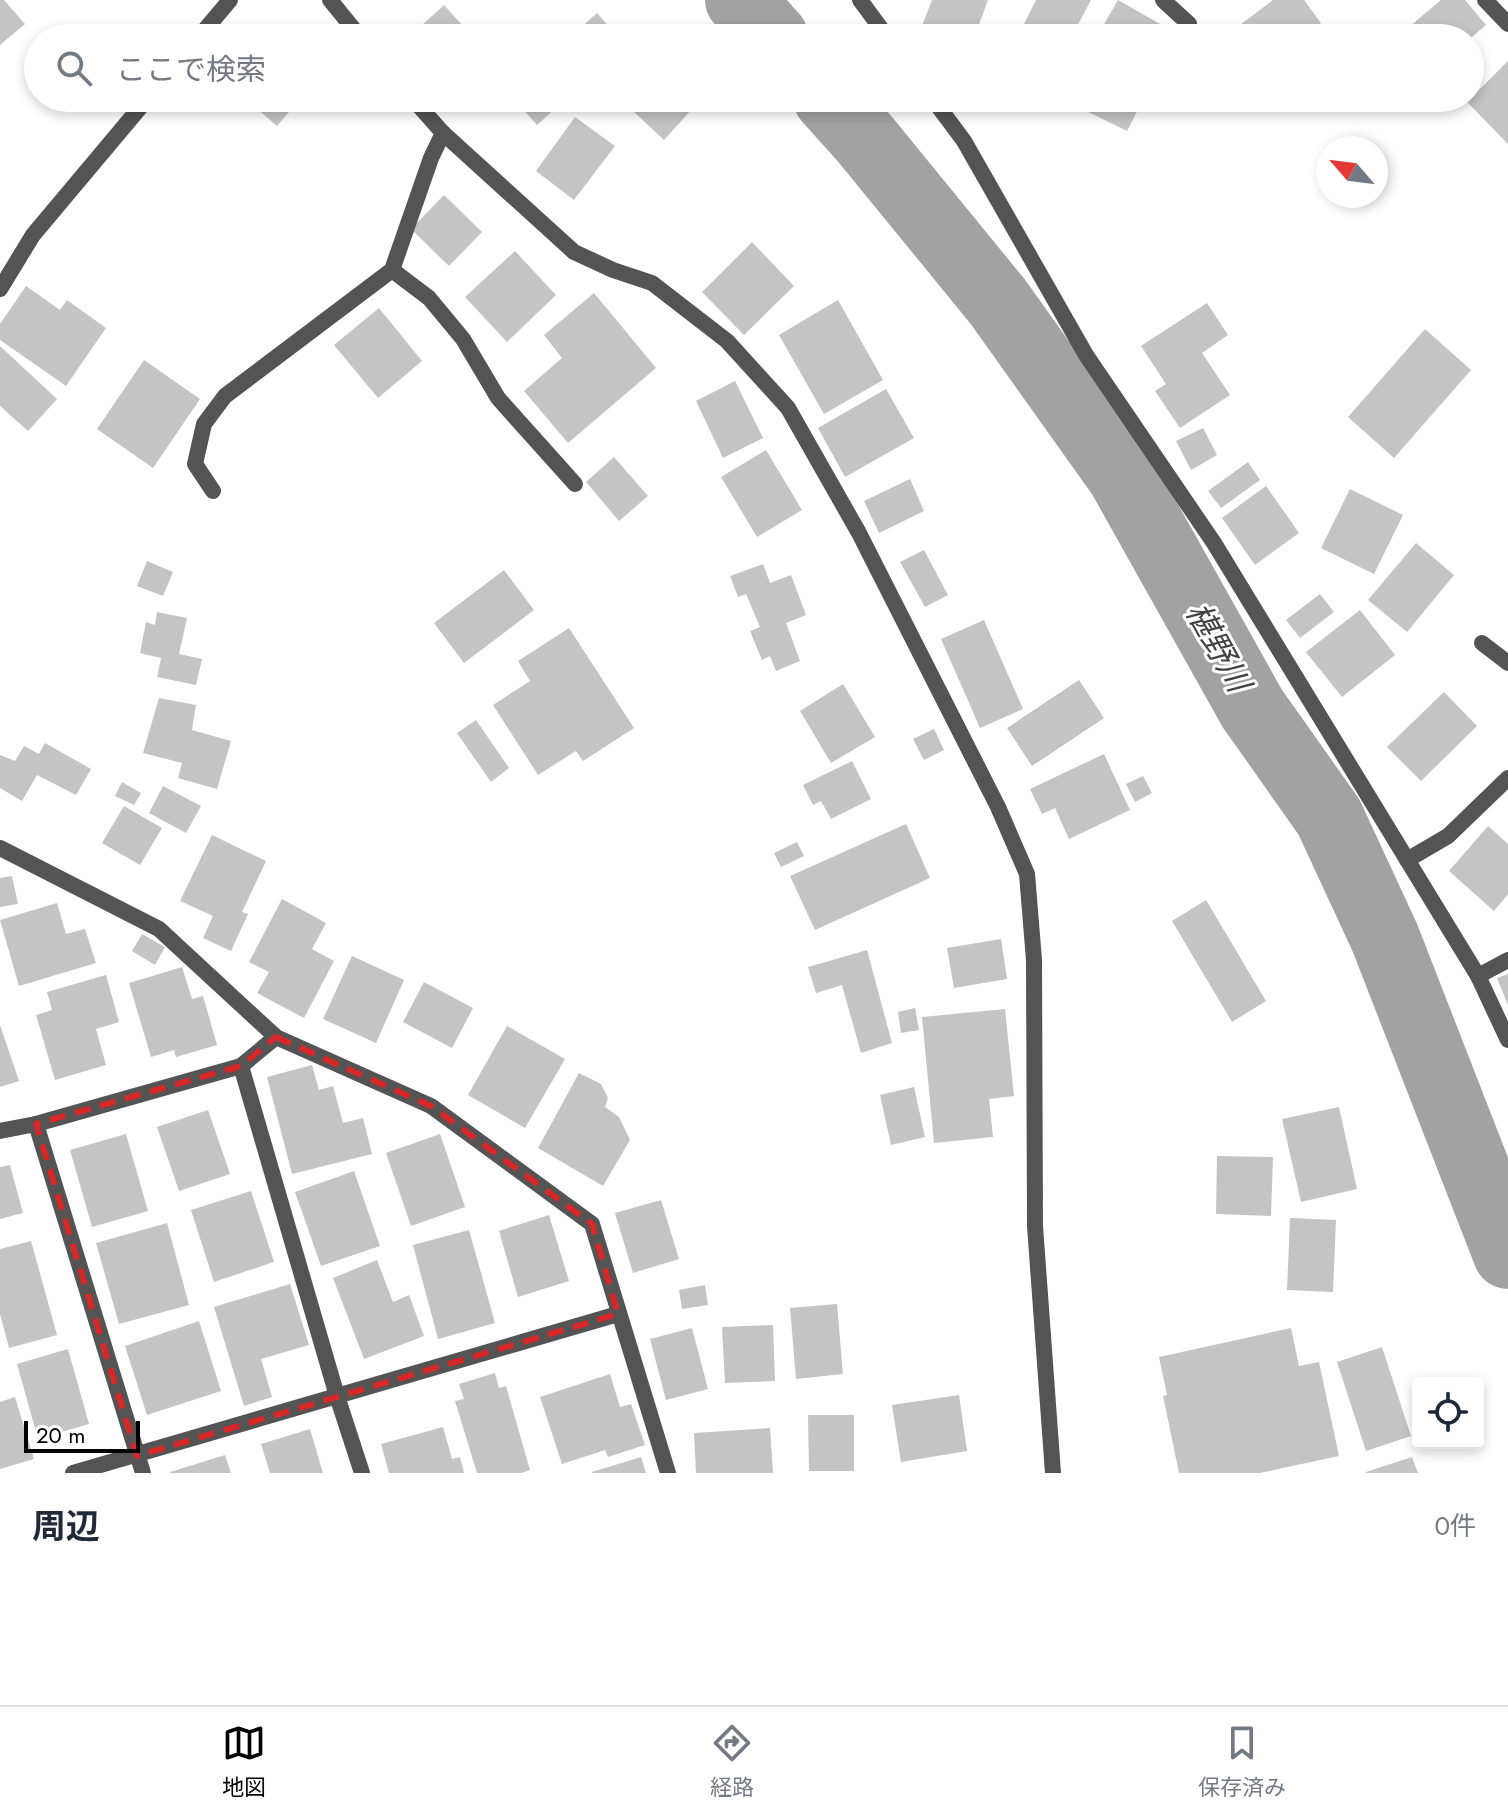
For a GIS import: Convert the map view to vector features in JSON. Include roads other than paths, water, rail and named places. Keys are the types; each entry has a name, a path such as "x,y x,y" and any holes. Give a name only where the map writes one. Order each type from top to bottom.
{"street":[{"path":"210,24 230,0"},
{"path":"330,0 350,24"},
{"path":"860,0 878,24"},
{"path":"1163,0 1189,24"},
{"path":"1485,0 1508,24"},
{"path":"0,289 33,235 136,112"},
{"path":"424,112 443,133 574,252 652,283 727,341 788,408 859,533 998,807 1027,874 1031,931 1035,1226 1053,1473"},
{"path":"942,112 964,141 1086,355 1214,543 1478,976 1508,1040"},
{"path":"213,491 195,464 204,424 225,396 392,270 431,158 443,133"},
{"path":"392,270 429,298 463,339 498,398 575,484"},
{"path":"1482,643 1508,663"},
{"path":"1407,860 1448,836 1508,778"},
{"path":"0,848 159,929 276,1037 431,1106 592,1224 668,1473"},
{"path":"1478,976 1508,960"},
{"path":"0,1131 36,1124 241,1066 276,1037"},
{"path":"241,1066 362,1473"},
{"path":"36,1124 143,1473"},
{"path":"73,1473 618,1314"}],"waterway":[{"name":"椹野川","path":"740,0 761,24"},
{"name":"椹野川","path":"841,112 998,302 1122,476 1252,708 1329,817 1385,938 1508,1254"}]}
